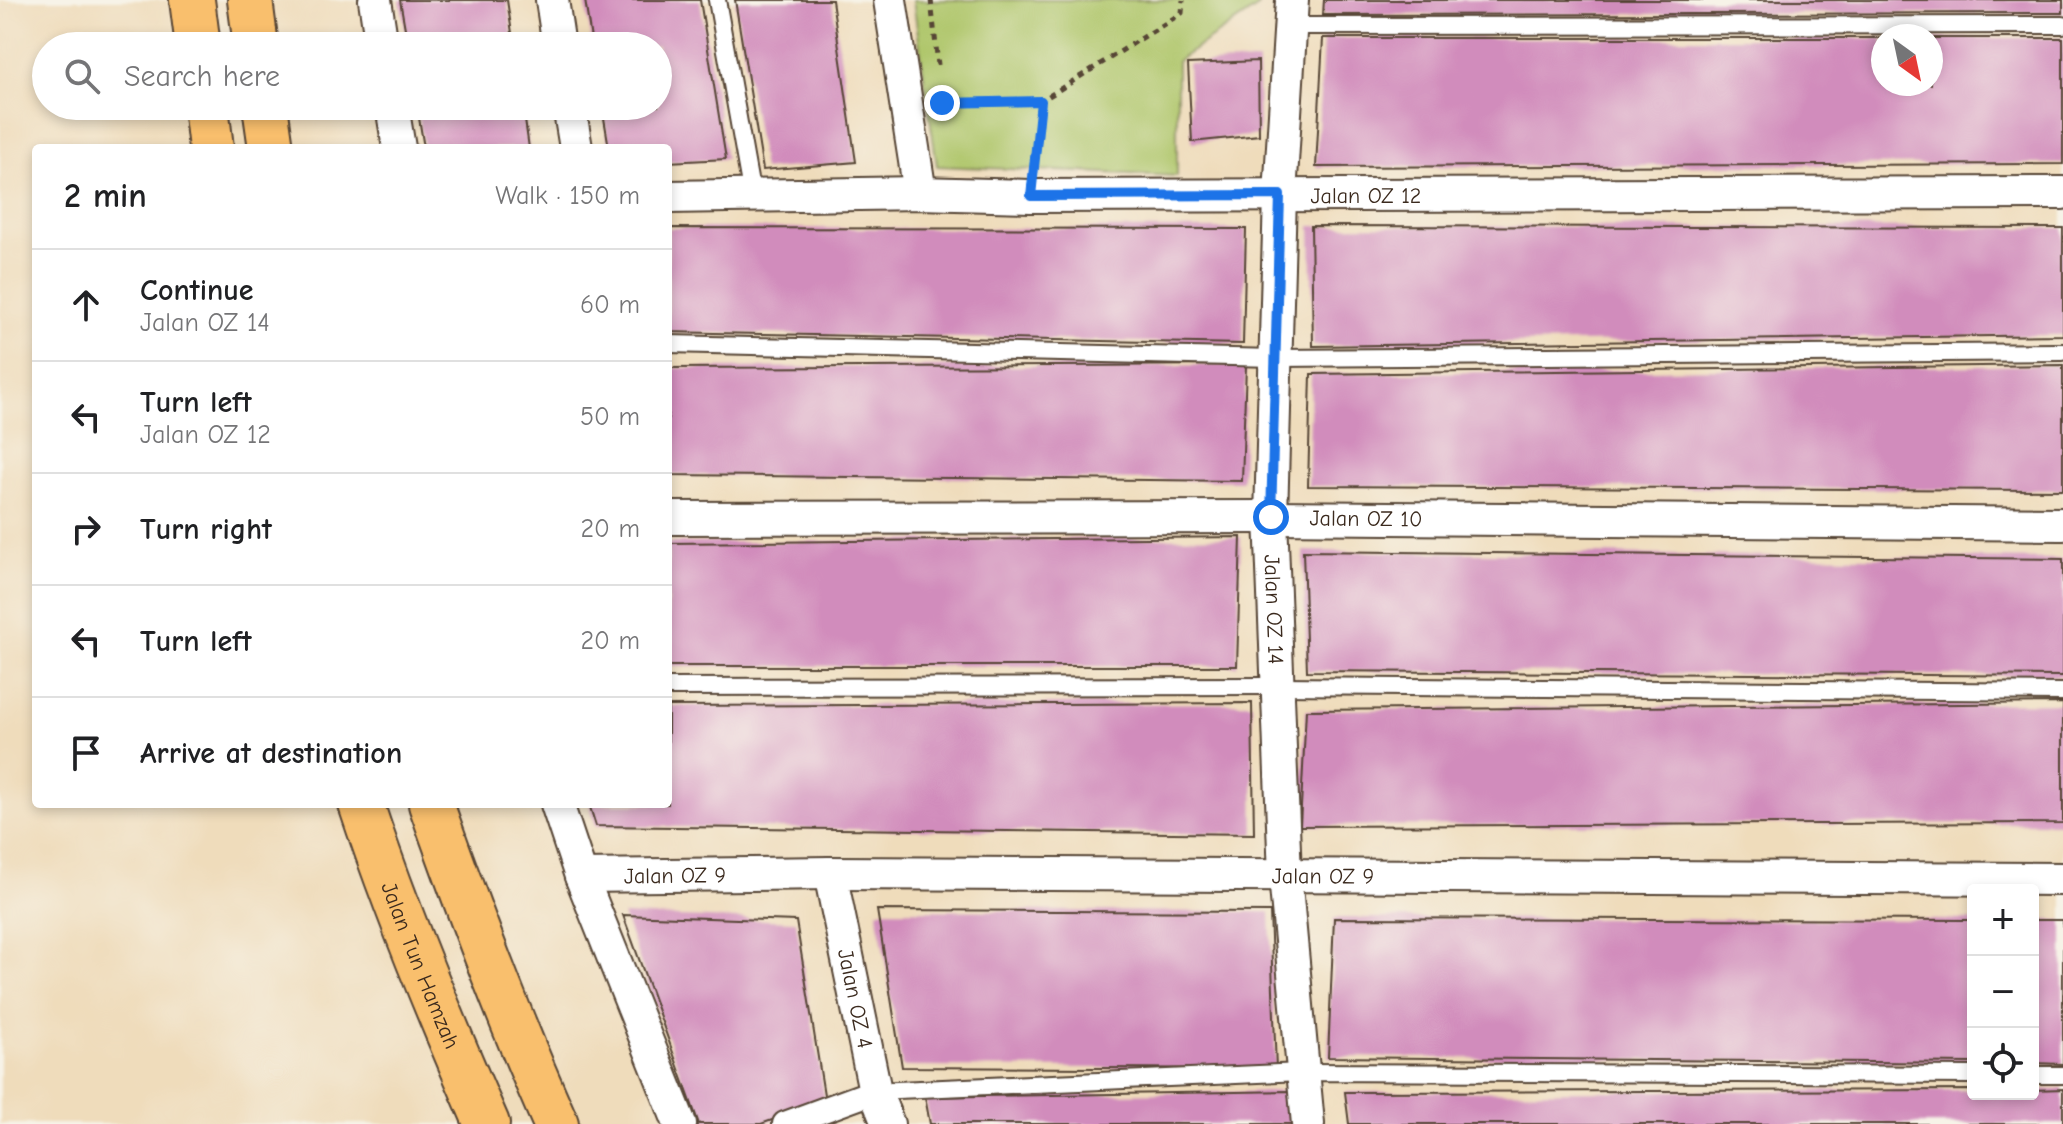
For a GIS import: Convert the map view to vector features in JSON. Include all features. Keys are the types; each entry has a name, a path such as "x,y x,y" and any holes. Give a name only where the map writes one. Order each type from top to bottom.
{"main road":[{"path":"192,0 196,32"},
{"path":"250,0 254,32"},
{"path":"208,120 211,144"},
{"path":"267,120 270,144"},
{"name":"Jalan Tun Hamzah","path":"362,808 435,1006 487,1124"},
{"path":"432,808 466,904 556,1124"}],"street":[{"path":"375,0 380,32"},
{"path":"552,0 557,32"},
{"path":"890,0 920,193"},
{"name":"Jalan OZ 14","path":"1292,13 1280,195 1271,517 1285,876 1308,1124"},
{"path":"394,120 398,144"},
{"path":"571,120 575,144"},
{"name":"Jalan OZ 12","path":"672,197 920,193 1031,196 2063,193"},
{"name":"Jalan OZ 10","path":"672,518 1271,517 2063,524"},
{"path":"558,808 581,876 680,1124"},
{"name":"Jalan OZ 9","path":"581,876 830,873 2063,879"},
{"name":"Jalan OZ 4","path":"830,873 875,1091 888,1124"},
{"path":"785,1124 875,1091"}],"lane":[{"path":"717,0 752,196"},
{"path":"1292,13 2063,25"},
{"path":"672,344 1275,358 2063,352"},
{"path":"672,687 1277,686 2063,692"},
{"path":"875,1091 1302,1072 1967,1075"},
{"path":"2039,1075 2063,1075"}],"path":[{"path":"931,0 939,74"},
{"path":"940,88 942,103 1041,101 1182,13 1183,0"},
{"path":"1031,196 1041,101"}],"green space":[{"path":"913,0 1258,0 1258,7 1177,61 1177,176 937,166"}],"building":[{"path":"400,0 507,0 512,32 406,32"},
{"path":"585,0 700,0 726,159 672,162 672,144 608,144 604,120 672,120 672,32 590,32"},
{"path":"735,0 832,0 856,162 763,170"},
{"path":"1324,0 2063,0 2063,13 1323,15"},
{"path":"1323,38 1871,38 1871,96 1943,96 1943,38 2063,38 2063,164 1316,167"},
{"path":"1258,61 1259,135 1192,142 1188,64"},
{"path":"419,120 525,120 528,144 423,144"},
{"path":"1311,226 2063,228 2063,335 1313,346"},
{"path":"672,228 1246,229 1243,344 672,332"},
{"path":"1246,365 1242,481 672,475 672,368"},
{"path":"2063,365 2063,490 1308,486 1311,374"},
{"path":"1241,537 1237,666 672,666 672,543"},
{"path":"1303,551 2063,559 2063,676 1307,671"},
{"path":"1252,703 1254,834 596,826 590,808 672,808 672,706"},
{"path":"2063,703 2063,823 1300,826 1306,710"},
{"path":"877,910 1270,912 1276,1069 902,1067"},
{"path":"623,915 796,921 825,1101 761,1124 699,1124"},
{"path":"1334,918 1967,920 1967,1063 1328,1057"},
{"path":"2039,920 2063,920 2063,1064 2039,1063"},
{"path":"2063,1089 2063,1124 1349,1124 1345,1092 1967,1090 1967,1100 2039,1100 2039,1090"},
{"path":"1289,1091 1292,1124 930,1124 925,1097"}],"route":[{"path":"942,103 1041,101 1031,196 1280,195 1271,517"}]}
